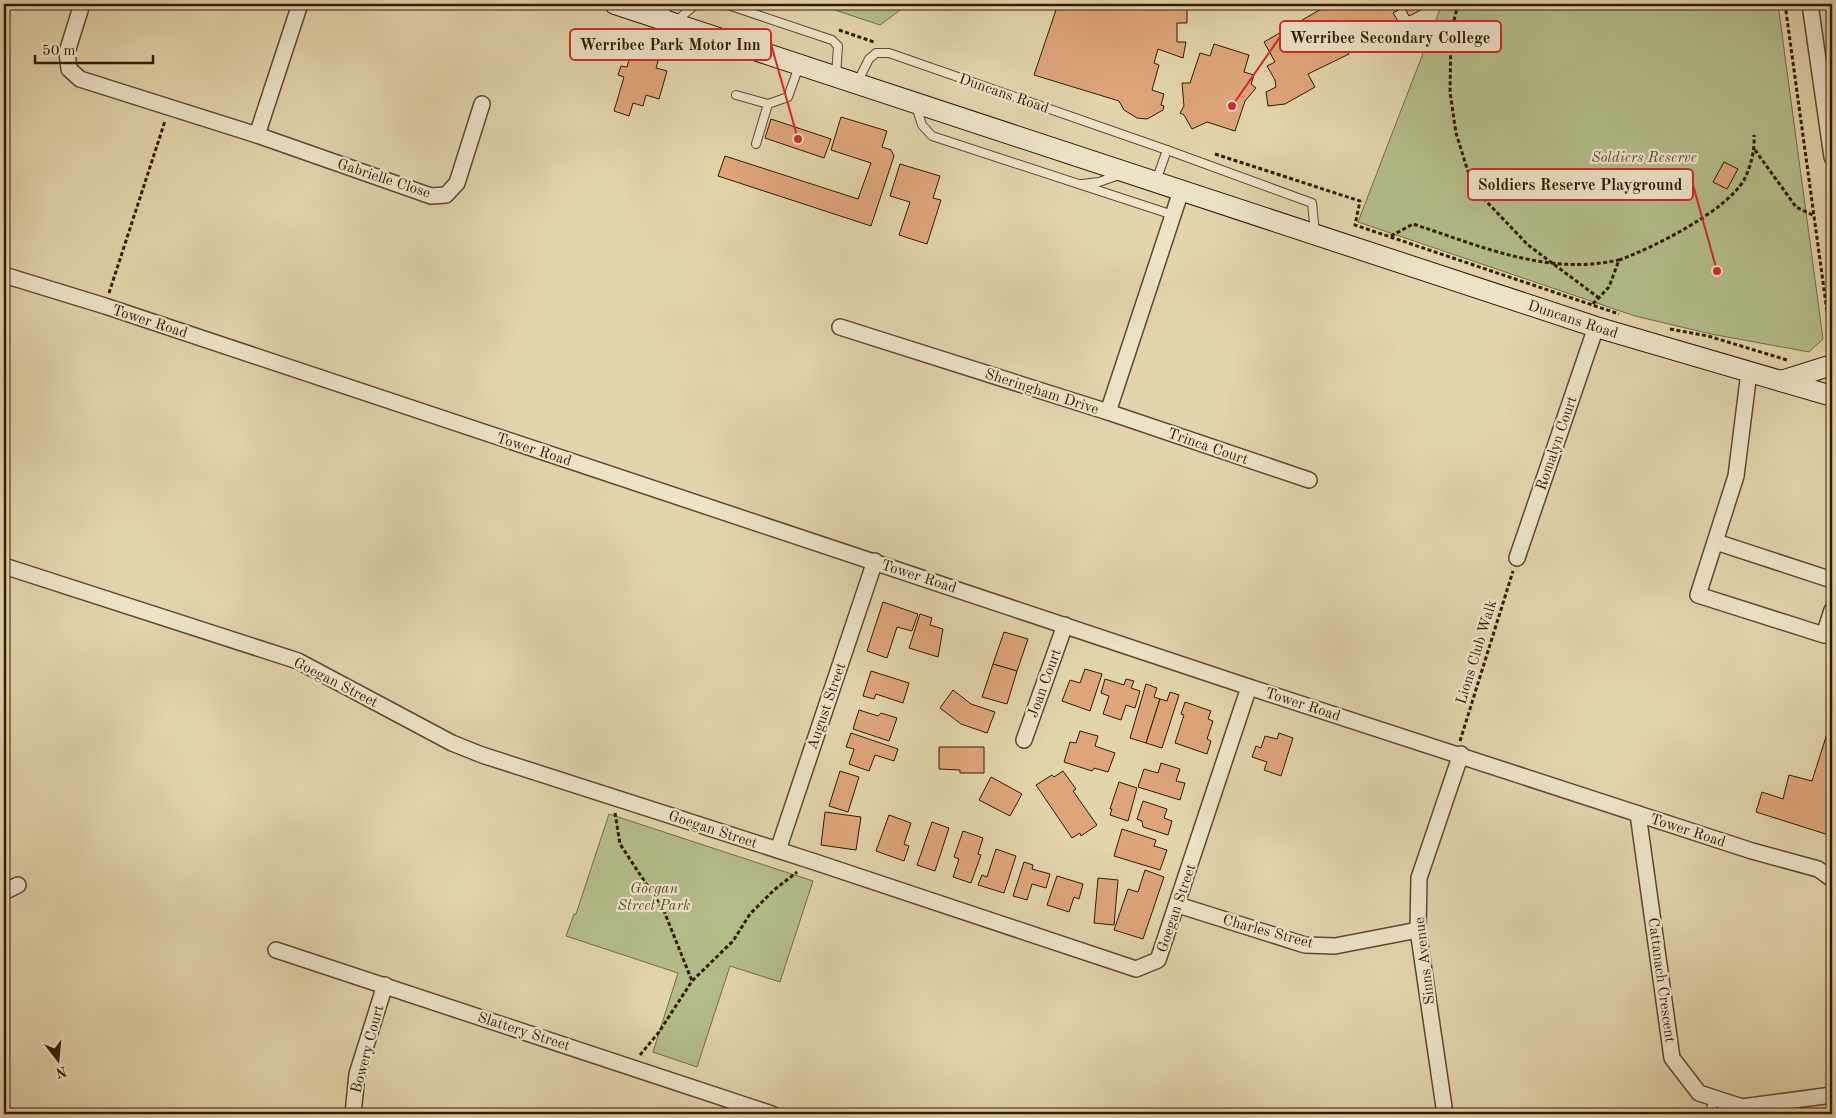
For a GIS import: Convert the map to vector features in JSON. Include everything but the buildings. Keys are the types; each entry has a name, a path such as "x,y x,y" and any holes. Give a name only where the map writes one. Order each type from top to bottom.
{"main road":[{"name":"Duncans Road","path":"615,4 666,16 800,65 1596,327 1832,396"},
{"path":"1781,382 1832,365"}],"street":[{"name":"Gabrielle Close","path":"82,4 67,52 69,69 80,79 256,134 431,196 446,195 457,183 482,104"},
{"path":"256,134 300,4"},
{"path":"1810,4 1832,157"},
{"name":"Sheringham Drive","path":"840,327 1108,412 1181,191"},
{"name":"Tower Road","path":"4,275 105,306 1249,686 1459,753 1638,814 1818,869 1832,879"},
{"name":"Romalyn Court","path":"1517,558 1596,327"},
{"path":"1749,372 1736,476 1698,595 1824,635 1832,610"},
{"name":"Trinca Court","path":"1108,412 1309,480"},
{"path":"1716,542 1832,580"},
{"name":"August Street","path":"778,850 875,561"},
{"name":"Goegan Street","path":"4,566 298,661 452,743 482,755 614,796 1136,969 1158,960 1178,905 1249,686"},
{"name":"Joan Court","path":"1024,740 1065,625"},
{"name":"Sinns Avenue","path":"1445,1114 1418,930 1419,878 1459,753"},
{"name":"Cattanach Crescent","path":"1638,814 1672,1058 1699,1093 1742,1107 1832,1095"},
{"path":"4,892 18,884"},
{"name":"Charles Street","path":"1178,905 1306,945 1335,946 1418,930"},
{"name":"Slattery Street","path":"276,950 632,1066 739,1109 772,1114"},
{"name":"Bowery Court","path":"352,1114 356,1074 385,985"}],"lane":[{"path":"666,16 696,4"},
{"path":"725,4 832,40 838,46 836,77"},
{"name":"Duncans Road","path":"857,83 869,59 876,53 889,53 1312,203 1315,235"},
{"path":"736,94 768,104 788,97 800,65"},
{"path":"915,102 922,125 932,136 1173,215"},
{"path":"756,144 768,104"},
{"path":"1155,182 1167,150"},
{"path":"1075,183 1099,182 1126,172"},
{"path":"1708,1114 1716,1098"}],"path":[{"path":"1458,4 1451,33 1450,92 1456,133 1470,178 1485,200 1504,221 1550,263 1599,298"},
{"path":"1784,4 1827,311 1832,319"},
{"path":"105,306 170,106"},
{"path":"1390,236 1413,224 1525,261 1588,266 1619,260 1670,239 1725,199 1745,178 1755,149 1754,136"},
{"path":"1755,149 1796,208 1813,215"},
{"path":"1355,225 1622,314"},
{"path":"1593,304 1609,287 1619,260"},
{"path":"1661,327 1708,336 1793,361"},
{"name":"Lions Club Walk","path":"1459,753 1517,558"},
{"path":"614,796 620,844 664,911 692,981"},
{"path":"632,1066 659,1032 692,981 733,941 750,914 774,890 812,861"}],"green space":[{"path":"817,4 908,4 880,25"},
{"name":"Soldiers Reserve","path":"1442,4 1778,4 1823,339 1809,352 1711,334 1635,316 1358,222"},
{"name":"Goegan Street Park","path":"609,814 813,881 780,982 730,966 697,1067 653,1052 678,973 566,936 574,914 576,914"}],"place":[{"name":"Werribee Secondary College","path":"1232,106"},
{"name":"Werribee Park Motor Inn","path":"798,139"},
{"name":"Soldiers Reserve Playground","path":"1717,271"}]}
